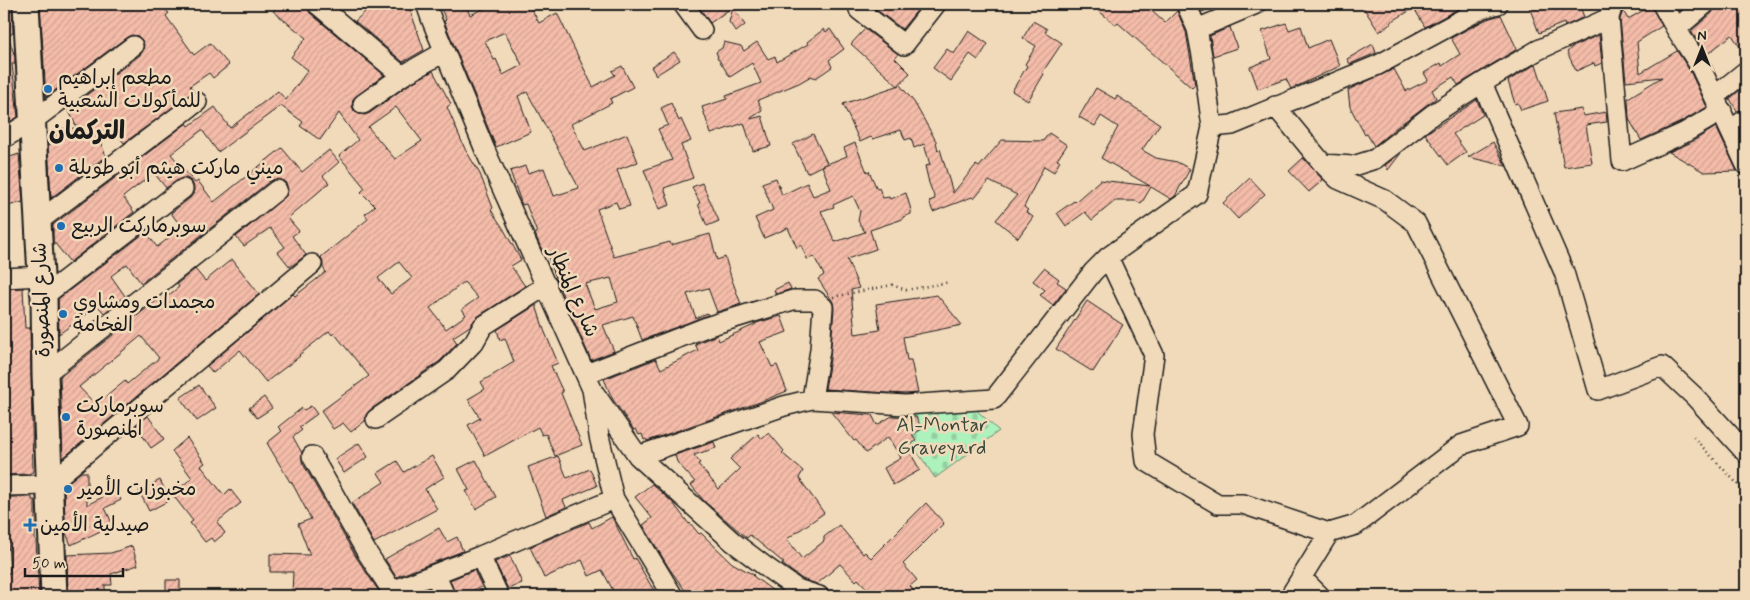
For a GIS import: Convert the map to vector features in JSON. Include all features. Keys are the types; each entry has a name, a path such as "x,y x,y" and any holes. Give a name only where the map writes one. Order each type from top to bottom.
{"main road":[{"name":"شارع المنصورة","path":"26,4 43,286 48,484 54,596"}],"street":[{"path":"317,4 402,76"},
{"name":"شارع المنطار","path":"426,4 485,150 589,382 599,436 614,499 673,596"},
{"path":"683,4 702,30"},
{"path":"859,10 904,45 936,4"},
{"path":"638,456 784,406 812,399 905,405 994,399 1093,272 1108,257 1197,194 1212,128 1197,29 1186,4"},
{"path":"1197,29 1256,4"},
{"path":"1212,128 1232,125 1275,106 1378,66 1484,8 1498,4"},
{"path":"1662,4 1700,66 1746,165"},
{"path":"1676,29 1705,4"},
{"path":"1323,164 1353,166 1375,159 1433,114 1538,50 1611,11 1622,161 1684,133 1718,104 1746,71"},
{"path":"4,138 34,120 132,46"},
{"path":"363,104 402,76 444,52"},
{"path":"1482,84 1564,272 1598,390 1662,366 1695,397 1746,453"},
{"path":"39,222 197,102"},
{"path":"1108,257 1154,354 1143,434 1146,461 1218,504 1243,504 1329,533 1356,525 1461,445 1518,426 1416,223 1385,200 1338,179 1323,164 1275,106"},
{"path":"1730,130 1746,119"},
{"path":"4,278 43,286 183,189"},
{"path":"45,374 277,190"},
{"path":"4,486 48,484 312,264"},
{"path":"376,419 447,370 474,342 483,326 547,285"},
{"path":"812,399 822,327 822,307 814,300 793,300 709,326 589,382 638,456 733,542 797,589 819,596"},
{"path":"312,456 366,551 393,594 435,574 614,499"},
{"path":"1290,596 1329,533"},
{"path":"480,556 499,596"},
{"path":"435,574 445,596"},
{"path":"1302,578 1320,596"}],"path":[{"path":"814,300 892,285 906,290 950,282"},
{"path":"1693,437 1746,492"}],"green space":[{"name":"Al-Montar Graveyard","path":"973,407 999,431 935,478 890,411"}],"building":[{"path":"4,4 12,4 13,33 8,36 15,57 15,64 12,64 18,117 4,125"},
{"path":"40,4 61,4 65,8 70,4 107,4 111,10 119,4 158,4 169,13 166,16 194,55 210,43 229,65 213,78 209,73 190,86 194,92 124,143 115,131 99,139 106,156 51,198 48,145 50,145 50,137 55,137 55,129 77,128 68,109 140,55 144,45 138,36 132,35 127,37 46,97"},
{"path":"279,4 306,4 310,13 384,75 353,99 352,106 354,111 359,114 365,115 370,113 408,85 433,71 451,104 447,107 465,149 480,174 493,208 491,210 521,260 511,266 525,286 477,317 470,326 453,337 457,343 440,361 370,410 366,415 365,421 351,432 343,423 333,429 321,411 369,376 334,333 332,335 329,331 266,382 240,350 213,373 207,366 293,294 295,296 326,272 323,268 321,257 368,219 365,214 375,206 361,192 365,188 339,156 358,140 339,113 320,140 300,126 303,122 282,105 218,152 202,130 171,154 195,183 198,181 214,202 282,148 302,172 329,150 339,162 323,176 329,183 288,218 299,231 292,236 306,255 290,267 278,252 285,247 270,228 244,246 236,237 287,195 286,183 275,179 141,283 127,264 111,276 125,296 104,313 98,306 59,334 58,299 146,232 157,247 182,228 171,213 190,198 194,193 194,187 187,178 182,178 166,188 154,173 123,197 134,212 70,262 53,241 53,225 187,123 189,126 215,107 230,128 278,91 286,100 308,70 291,57 306,38 273,11","holes":["396,107 422,141 395,159 368,127","399,262 412,278 391,294 378,278","464,282 478,298 462,309 466,315 446,329 430,308"]},
{"path":"357,4 408,4 424,50 403,62 355,21 365,12"},
{"path":"439,4 465,4 470,15 494,4 529,4 539,23 557,13 593,87 615,75 612,71 622,66 633,87 610,99 612,103 571,124 585,151 627,134 638,162 617,170 630,206 619,209 616,202 597,209 614,257 670,242 671,245 710,234 717,260 725,257 741,304 717,312 708,288 687,294 696,318 707,313 708,315 642,340 633,316 603,325 614,351 591,360 545,249 542,250 535,234 537,233 526,204 522,205 510,171 525,166 528,173 544,168 554,196 579,188 527,92 518,96 531,132 496,147 444,21 446,20","holes":["505,32 522,65 503,75 485,41","611,278 618,302 595,309 585,284"]},
{"path":"697,4 737,4 710,23"},
{"path":"869,4 922,4 902,29"},
{"path":"1090,4 1144,4 1165,23 1177,11 1186,32 1195,85 1192,88 1118,23 1116,25"},
{"path":"1198,4 1220,4 1220,5 1202,12"},
{"path":"1361,4 1467,4 1425,27 1414,8 1379,32"},
{"path":"1528,4 1579,4 1584,17 1565,26 1564,23 1539,33"},
{"path":"1675,4 1688,4 1679,11"},
{"path":"1716,4 1746,4 1746,56 1732,35 1706,55 1691,31 1712,13"},
{"path":"1651,6 1662,26 1637,42 1640,73 1677,51 1690,71 1707,107 1679,123 1641,140 1629,119 1628,98 1662,77 1626,81 1620,19 1623,11 1628,19"},
{"path":"733,8 745,25 736,32 729,22"},
{"path":"1501,15 1517,49 1458,85 1453,77 1432,90 1436,98 1374,146 1367,134 1365,135 1350,107 1348,90 1394,69 1406,91 1428,80 1424,73 1441,63 1442,66 1460,54 1451,38 1487,19"},
{"path":"1033,21 1047,29 1045,32 1062,43 1042,73 1044,74 1028,101 1012,91 1036,46 1023,38"},
{"path":"1286,23 1289,30 1301,26 1308,48 1329,39 1340,66 1291,89 1286,79 1258,89 1250,67 1271,59 1262,31"},
{"path":"1230,27 1237,48 1213,56 1210,36"},
{"path":"824,29 826,32 830,29 844,49 829,60 832,67 816,78 811,76 758,100 762,111 751,119 762,116 771,146 753,151 744,123 711,134 702,107 727,99 726,96 761,83 752,63 730,77 717,57 716,52 722,48 724,42 741,46 744,51 757,42 768,59 775,56 777,62 808,44 807,42"},
{"path":"865,29 898,54 895,58 910,73 898,86 851,44"},
{"path":"969,31 988,44 978,60 970,54 951,81 933,68 947,49 954,54"},
{"path":"1599,35 1602,63 1595,66 1594,63 1576,71 1567,52 1572,47"},
{"path":"1373,44 1376,53 1350,64 1347,59"},
{"path":"674,52 680,60 656,75 651,67"},
{"path":"1536,64 1548,101 1521,110 1518,103 1515,104 1508,81"},
{"path":"900,85 914,102 936,141 938,151 940,149 953,193 976,165 979,167 1002,140 1043,141 1049,133 1067,145 1057,160 1060,161 1054,172 1044,166 1024,207 1028,210 1026,212 1033,217 1018,238 996,220 1017,195 989,181 974,199 972,197 933,212 929,201 935,199 925,166 930,165 924,144 914,148 911,138 905,140 901,130 873,139 871,137 860,142 843,104"},
{"path":"1746,85 1746,108 1737,111 1730,99 1728,100"},
{"path":"1096,88 1115,99 1117,96 1160,124 1142,150 1156,158 1177,162 1190,169 1175,196 1171,199 1151,187 1141,204 1136,201 1115,201 1092,220 1085,212 1066,226 1057,213 1075,202 1100,180 1150,186 1101,158 1118,127 1101,116 1095,126 1079,117"},
{"path":"1477,100 1483,115 1453,134 1466,152 1448,165 1425,134"},
{"path":"671,103 691,141 681,145 693,178 664,188 670,205 659,209 644,170 672,160 658,129 668,125 661,108"},
{"path":"1582,109 1583,116 1606,112 1607,122 1586,125 1592,163 1564,167 1554,113"},
{"path":"1716,127 1737,171 1704,172 1669,152 1690,143"},
{"path":"813,134 827,163 807,173 793,144"},
{"path":"1493,142 1506,166 1468,157"},
{"path":"855,143 867,172 869,171 883,198 889,197 890,199 906,193 911,210 911,214 903,217 903,219 870,230 876,249 847,259 859,288 851,290 855,334 880,330 876,304 937,295 962,325 903,337 907,360 911,360 918,393 905,394 825,389 830,359 834,308 833,302 818,279 824,275 814,257 807,259 801,245 797,248 788,228 764,238 755,218 773,210 762,183 776,178 782,195 807,183 813,196 831,189 822,166 847,156 844,148","holes":["853,196 860,211 858,221 865,232 835,242 821,211 834,207 833,205"]},
{"path":"1401,153 1388,170 1385,165"},
{"path":"19,154 23,202 4,207 4,159"},
{"path":"1303,158 1323,180 1309,192 1289,171"},
{"path":"1250,178 1265,194 1238,219 1223,203"},
{"path":"702,183 719,221 707,226 698,204 700,203 692,187"},
{"path":"232,259 259,294 63,458 60,377 157,300 159,303 179,287 177,284 195,269 205,281","holes":["141,336 159,358 127,384 125,381 96,405 79,387"]},
{"path":"1044,268 1059,279 1057,282 1066,288 1053,305 1040,295 1045,290 1033,281"},
{"path":"788,283 791,289 776,294 774,290"},
{"path":"23,288 25,328 30,328 33,472 29,474 4,475 4,428 7,428 6,410 8,410 6,369 4,369 4,289"},
{"path":"1087,301 1123,325 1093,372 1056,349"},
{"path":"536,305 558,363 551,366 563,392 561,393 582,445 555,456 546,434 542,435 538,427 485,456 468,425 480,418 468,399 485,389 481,382 514,362 505,338 500,340 497,330"},
{"path":"781,316 787,332 760,342 772,367 777,365 787,391 760,402 647,441 646,439 644,440 642,434 639,435 636,429 634,430 612,398 604,379 656,359 661,369 698,350 695,344 717,335 719,341 756,323"},
{"path":"199,385 216,408 197,421 180,398"},
{"path":"264,397 272,408 257,418 249,408"},
{"path":"311,406 317,414 299,427 302,430 293,437 302,453 302,462 356,557 382,596 292,594 293,572 270,572 270,554 310,555 298,524 311,519 291,481 267,443 282,431 278,427 302,408 304,410"},
{"path":"831,412 872,415 877,425 892,416 916,417 922,429 912,435 916,441 907,447 920,470 893,485 884,468 901,458 888,437 866,453"},
{"path":"148,416 164,439 151,448 136,426"},
{"path":"769,433 784,451 782,453 803,471 799,478 824,513 787,539 802,559 824,541 824,537 839,525 863,554 865,552 871,558 926,503 944,523 903,564 917,580 910,586 914,591 909,596 874,596 840,564 817,584 802,579 750,535 747,538 705,502 691,485 695,482 677,462 675,455 714,442 716,448 694,455 700,463 698,464 719,489 740,469 730,459 758,434 762,439"},
{"path":"187,438 205,463 201,466 224,495 230,489 241,503 217,522 225,533 214,542 211,538 205,542 190,523 193,521 172,494 192,478 172,451"},
{"path":"359,443 368,457 344,473 335,459"},
{"path":"432,456 444,477 425,489 437,509 374,543 352,503 384,482 378,473 397,461 404,472"},
{"path":"558,456 567,478 590,469 597,486 563,500 566,507 546,516 528,467"},
{"path":"476,460 496,497 476,509 466,491 469,490 458,469"},
{"path":"81,472 87,472 87,505 116,490 121,500 105,508 113,525 71,545 66,533 69,531 65,524 64,486"},
{"path":"160,480 170,500 149,511 139,491"},
{"path":"652,484 673,503 699,534 701,533 732,563 754,575 780,596 689,596 669,568 643,525 652,518 635,497"},
{"path":"4,497 32,497 32,500 35,500 35,540 39,596 4,596 4,573 10,573 7,528 4,529"},
{"path":"612,517 633,559 635,558 657,596 616,596 602,570 589,576 582,560 544,578 530,547 589,522 592,528"},
{"path":"439,528 447,542 457,537 463,551 396,577 385,559"},
{"path":"132,546 138,565 111,574 112,585 105,585 105,596 68,596 67,555 111,553"},
{"path":"510,556 522,583 508,589 495,562"},
{"path":"474,570 482,587 456,596 450,580"},
{"path":"166,580 180,580 180,595 166,594"},
{"path":"429,588 433,596 409,596"}],"place":[{"name":"مطعم إبراهيم للمأكولات الشعبية","path":"48,89"},
{"name":"ميني ماركت هيثم أبو طويلة","path":"59,168"},
{"name":"سوبرماركت الربيع","path":"61,226"},
{"name":"مجمدات ومشاوي الفخامة","path":"63,314"},
{"name":"سوبرماركت المنصورة","path":"66,417"},
{"name":"مخبوزات الأمير","path":"68,489"},
{"name":"صيدلية الأمين","path":"30,525"}],"district":[{"name":"التركمان","path":"87,132"}]}
